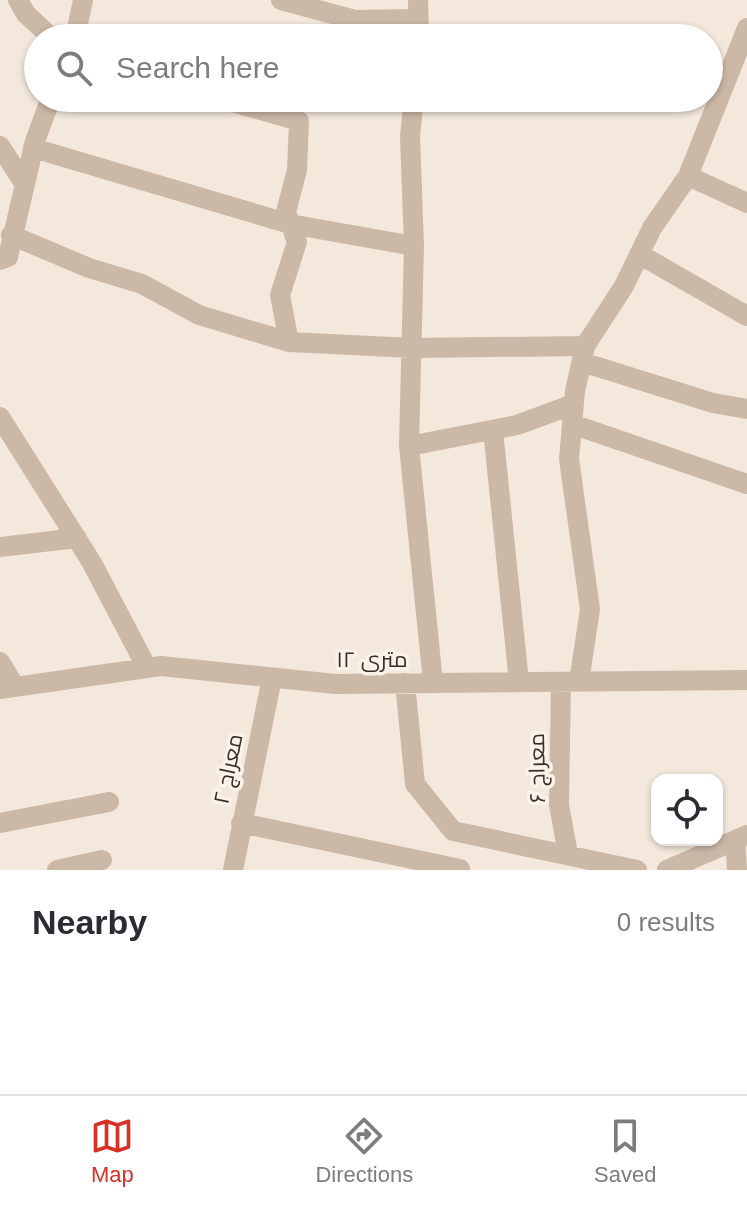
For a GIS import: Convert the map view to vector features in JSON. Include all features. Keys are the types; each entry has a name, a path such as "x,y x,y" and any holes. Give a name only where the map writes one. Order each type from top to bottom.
{"street":[{"path":"18,0 37,24"},
{"path":"78,24 83,0"},
{"path":"281,0 355,20 418,19"},
{"path":"723,88 747,28"},
{"path":"46,112 5,249 142,284 199,315 289,342 584,354 713,403 747,409"},
{"path":"267,112 299,121 297,170 286,212 297,242 280,295 289,342"},
{"path":"413,112 410,136 414,246 409,446 433,682"},
{"path":"584,354 624,286 652,228 688,176 714,112"},
{"path":"0,146 24,183"},
{"path":"33,148 290,224 414,246"},
{"path":"688,176 747,203"},
{"path":"639,254 747,316"},
{"name":"معراج ۶","path":"568,854 559,805 570,682 590,609 569,459 573,414 584,354"},
{"path":"409,446 573,414 747,484"},
{"path":"0,417 77,538 147,668"},
{"path":"493,430 519,682"},
{"path":"0,547 77,538"},
{"path":"0,662 7,688"},
{"name":"۱۲ متری","path":"7,688 161,666 335,684 747,680"},
{"name":"معراج ۲","path":"233,870 272,678"},
{"path":"405,683 415,784 453,831 568,854 610,867 637,870"},
{"path":"0,823 109,802"},
{"path":"241,823 460,869 467,834"},
{"path":"667,870 741,838"},
{"path":"737,870 741,838"},
{"path":"57,870 102,860"}]}
